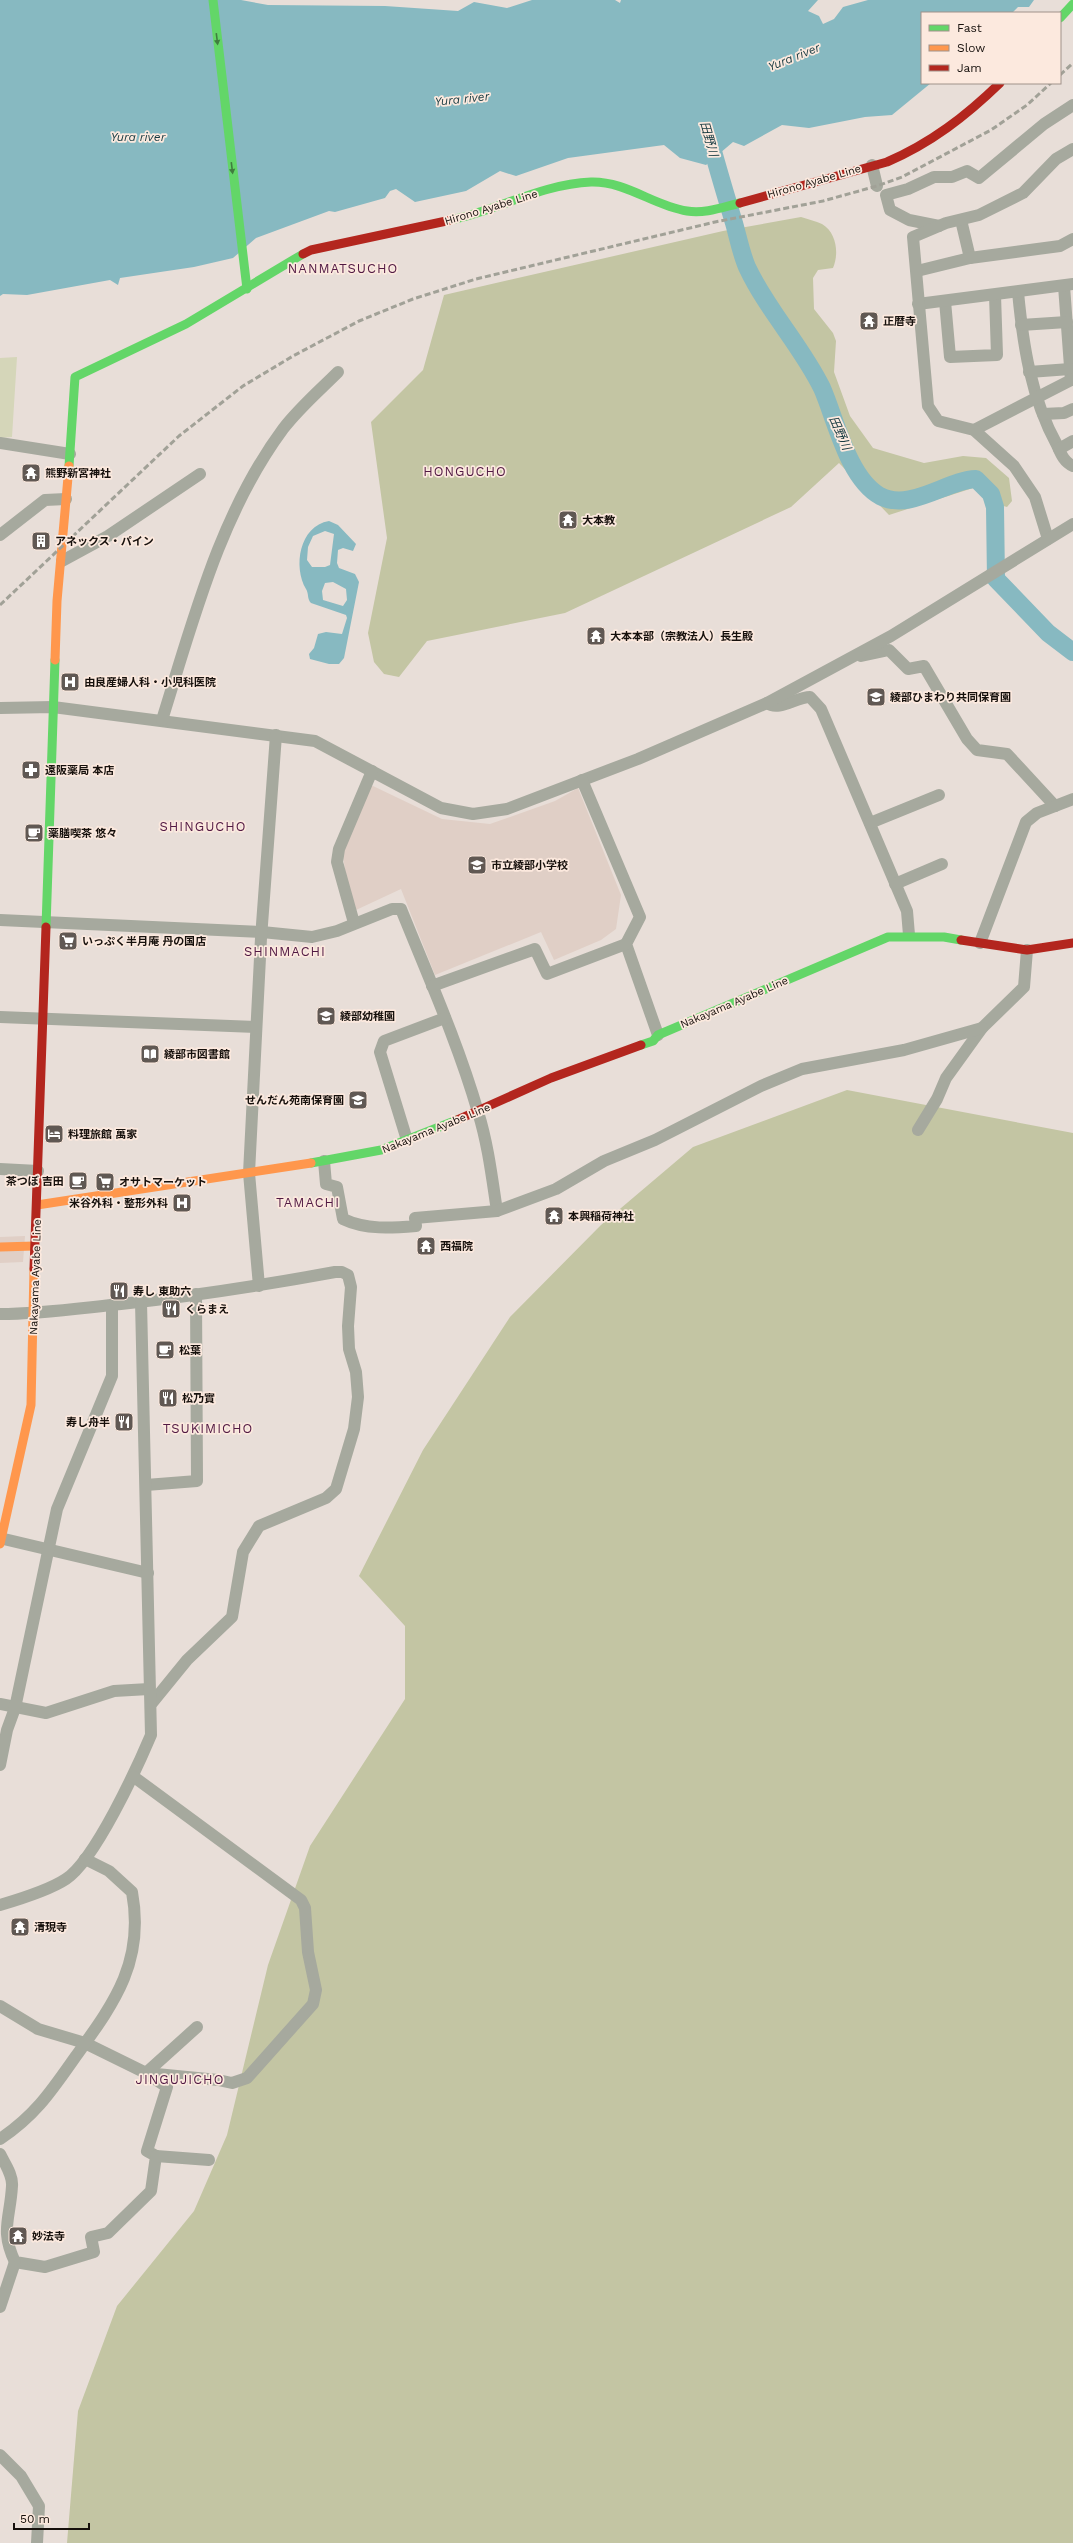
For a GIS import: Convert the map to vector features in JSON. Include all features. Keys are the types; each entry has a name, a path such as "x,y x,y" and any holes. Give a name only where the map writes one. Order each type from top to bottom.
{"main road":[{"path":"213,0 247,289"},
{"path":"1061,17 1073,4"},
{"name":"Hirono Ayabe Line","path":"70,454 75,377 186,324 311,250 453,220 554,187 592,182 636,191 686,211 696,213 718,209 908,154 933,141 972,110 999,84"},
{"path":"37,1205 57,601 62,561 70,454"},
{"name":"Nakayama Ayabe Line","path":"0,1540 31,1405 34,1314 34,1246 37,1205 249,1173 381,1150 478,1112 551,1078 653,1041 658,1035 860,947 888,937 909,935 944,937 1026,950 1073,943"},
{"path":"0,1247 34,1246"}],"street":[{"path":"939,226 909,220 890,210 886,195 908,189 934,177 952,177 967,171 979,178 1044,124 1073,105"},
{"path":"1048,539 1035,497 1014,466 974,430 938,421 928,406 913,237 939,226 979,215 1023,193 1056,159 1073,149"},
{"path":"872,165 877,186"},
{"path":"961,220 970,258"},
{"path":"917,271 970,258 1060,246 1073,239"},
{"path":"918,304 1069,285 1066,322 1071,376"},
{"path":"1018,292 1021,325 1029,372 1042,414 1066,463 1073,466"},
{"path":"945,301 950,357 998,355 995,295"},
{"path":"1021,325 1066,322"},
{"path":"162,720 202,592 239,506 258,468 284,428 338,372"},
{"path":"1029,372 1071,376"},
{"path":"974,430 1037,398 1071,376"},
{"path":"1042,414 1064,413 1073,409"},
{"path":"1059,449 1073,441"},
{"path":"0,443 70,454"},
{"path":"62,561 108,536 200,474"},
{"path":"0,535 45,500 66,499"},
{"path":"0,708 53,707 315,741 441,808 474,814 507,809 582,780 767,703 891,636 1073,524"},
{"path":"852,657 889,650 908,669 924,666 967,739 977,750 1007,754 1055,806"},
{"path":"767,703 770,706 784,706 799,697 810,697 821,709 907,911 909,935"},
{"path":"259,1286 249,1173 256,1027 276,735"},
{"path":"354,923 337,862 339,849 372,771"},
{"path":"432,986 535,949 547,974 626,944 640,917 582,780"},
{"path":"870,823 939,795"},
{"path":"980,943 1026,822 1037,813 1073,799"},
{"path":"896,884 942,864"},
{"path":"0,920 262,932 312,937 337,931 392,908 402,909 445,1018 478,1112 491,1168 496,1211"},
{"path":"626,944 658,1035"},
{"path":"918,1130 937,1099 946,1078 982,1028 1024,987 1026,950"},
{"path":"0,1017 256,1027"},
{"path":"408,1140 380,1052 384,1041 445,1018"},
{"path":"324,1161 326,1184 337,1187 343,1219 355,1225 388,1228 416,1226 416,1218 496,1211 556,1189 604,1161 655,1140 762,1086 802,1069 904,1050 982,1028"},
{"path":"0,1169 38,1171"},
{"path":"0,1314 34,1314 141,1302 259,1286 335,1272 342,1272 348,1275 352,1287 348,1326 349,1349 356,1372 358,1397 354,1429 336,1489 326,1498 258,1526 243,1552 232,1617 187,1660 152,1703"},
{"path":"146,1485 197,1481 196,1294"},
{"path":"0,1905 66,1879 85,1859 134,1777 151,1735 152,1703 150,1689 141,1302"},
{"path":"0,1765 7,1730 15,1708 50,1550 57,1509 112,1376 112,1305"},
{"path":"0,1540 148,1573"},
{"path":"0,1704 46,1713 114,1691 150,1689"},
{"path":"134,1777 300,1900 305,1908 308,1952 316,1990 313,2004 247,2078 232,2083 218,2080 146,2073"},
{"path":"0,2138 41,2106 120,1991 128,1967 135,1934 132,1892 110,1870 85,1859"},
{"path":"0,2006 38,2029 85,2043 146,2073 167,2087 147,2151 156,2156 209,2160"},
{"path":"146,2073 197,2027"},
{"path":"0,2154 8,2170 12,2185 0,2237 4,2249 14,2262 45,2267 94,2252 91,2237 108,2234 151,2191 156,2156"},
{"path":"0,2308 14,2262"},
{"path":"0,2455 21,2476 39,2506 37,2543"}],"shaded area":[{"name":"市立綾部小学校","path":"373,786 442,819 490,824 555,801 578,788 621,895 616,929 601,940 554,960 541,932 435,975 401,889 356,910 348,890 341,842 359,790"},
{"path":"25,1236 23,1262 0,1263 0,1237"}],"green space":[{"path":"801,217 822,224 834,238 836,256 833,268 818,270 813,278 814,309 833,333 836,341 834,372 850,416 873,448 924,463 963,456 986,458 1009,478 1012,501 1007,507 1000,505 991,485 973,488 889,515 839,463 791,507 565,613 427,641 399,677 384,674 374,662 368,633 387,538 371,422 423,370 444,295 723,231"},
{"path":"17,357 12,437 0,438 0,358"},
{"path":"847,1090 1073,1133 1073,2543 67,2543 78,2411 117,2306 194,2211 227,2135 268,1965 310,1846 405,1699 405,1626 359,1576 423,1450 510,1317 601,1225 693,1147"}],"water":[{"name":"Yura river","path":"0,0 241,0 268,5 385,6 458,11 474,2 507,8 532,0 615,0 620,3 621,0 818,0 808,11 819,16 823,24 834,19 843,7 868,0 1034,0 1029,7 1018,7 1013,12 921,12 921,84 930,84 892,115 865,117 809,128 782,125 744,146 733,142 706,165 680,158 664,145 568,158 516,176 500,171 466,191 415,202 396,189 390,191 385,198 335,212 329,211 256,238 233,258 194,267 120,278 118,285 110,280 27,295 3,294 0,296"},
{"path":"329,521 338,525 356,544 353,551 343,548 338,550 337,563 339,568 355,574 359,582 344,658 339,664 329,664 310,659 309,654 314,648 318,634 326,632 342,634 347,618 346,615 311,603 302,580 300,570 301,549 305,539 319,524","holes":["325,531 334,534 330,565 325,567 312,567 307,560 308,547 313,536","333,582 346,589 347,600 343,606 323,600 322,591 325,583"]}],"waterway":[{"name":"田野川","path":"708,133 741,251 747,267 764,298 814,372 822,388 844,447 859,476 869,488 880,496 892,500 916,498 953,484 976,479 991,494 995,507 996,579 1048,633 1073,652"}],"railway":[{"path":"1061,74 1073,63"},
{"path":"0,605 179,436 243,386 293,356 359,321 413,299 476,279 715,222 823,201 877,186 902,177 991,130 1027,105 1050,84"}],"traffic: fast":[{"path":"213,0 247,289"},
{"path":"1061,17 1073,4"},
{"path":"451,220 468,216 555,187 591,182 616,185 663,204 694,212 707,211 740,203"},
{"path":"69,466 75,377 186,324 303,254"},
{"path":"46,927 55,660"},
{"path":"641,1045 653,1041 658,1035 888,937 944,937 961,940"},
{"path":"311,1163 381,1150 457,1120"}],"traffic: slow":[{"path":"55,660 57,601 69,466"},
{"path":"37,1205 311,1163"},
{"path":"0,1247 35,1246"},
{"path":"0,1544 31,1405 34,1269"}],"traffic: jam":[{"path":"740,203 887,162 903,155 947,128 974,107 999,84"},
{"path":"303,254 311,250 451,220"},
{"path":"34,1269 46,927"},
{"path":"961,940 1027,950 1073,943"},
{"path":"457,1120 551,1078 641,1045"}],"place":[{"name":"正暦寺","path":"869,321"},
{"name":"熊野新宮神社","path":"31,473"},
{"name":"大本教","path":"568,520"},
{"name":"アネックス・パイン","path":"41,541"},
{"name":"大本本部（宗教法人）長生殿","path":"596,636"},
{"name":"由良産婦人科・小児科医院","path":"70,682"},
{"name":"綾部ひまわり共同保育園","path":"876,697"},
{"name":"遠阪薬局 本店","path":"31,770"},
{"name":"薬膳喫茶 悠々","path":"34,833"},
{"name":"市立綾部小学校","path":"477,865"},
{"name":"いっぷく半月庵 丹の国店","path":"68,941"},
{"name":"綾部幼稚園","path":"326,1016"},
{"name":"綾部市図書館","path":"150,1054"},
{"name":"せんだん苑南保育園","path":"358,1100"},
{"name":"料理旅館 萬家","path":"54,1134"},
{"name":"茶つぼ 吉田","path":"78,1181"},
{"name":"オサトマーケット","path":"105,1182"},
{"name":"米谷外科・整形外科","path":"182,1203"},
{"name":"本興稲荷神社","path":"554,1216"},
{"name":"西福院","path":"426,1246"},
{"name":"寿し 東助六","path":"119,1291"},
{"name":"くらまえ","path":"171,1309"},
{"name":"松葉","path":"165,1350"},
{"name":"松乃實","path":"168,1398"},
{"name":"寿し舟半","path":"124,1422"},
{"name":"清現寺","path":"20,1927"},
{"name":"妙法寺","path":"18,2236"}],"district":[{"name":"NANMATSUCHO","path":"343,268"},
{"name":"HONGUCHO","path":"465,471"},
{"name":"SHINGUCHO","path":"203,826"},
{"name":"SHINMACHI","path":"285,951"},
{"name":"TAMACHI","path":"308,1202"},
{"name":"TSUKIMICHO","path":"208,1428"},
{"name":"JINGUJICHO","path":"180,2079"}]}
